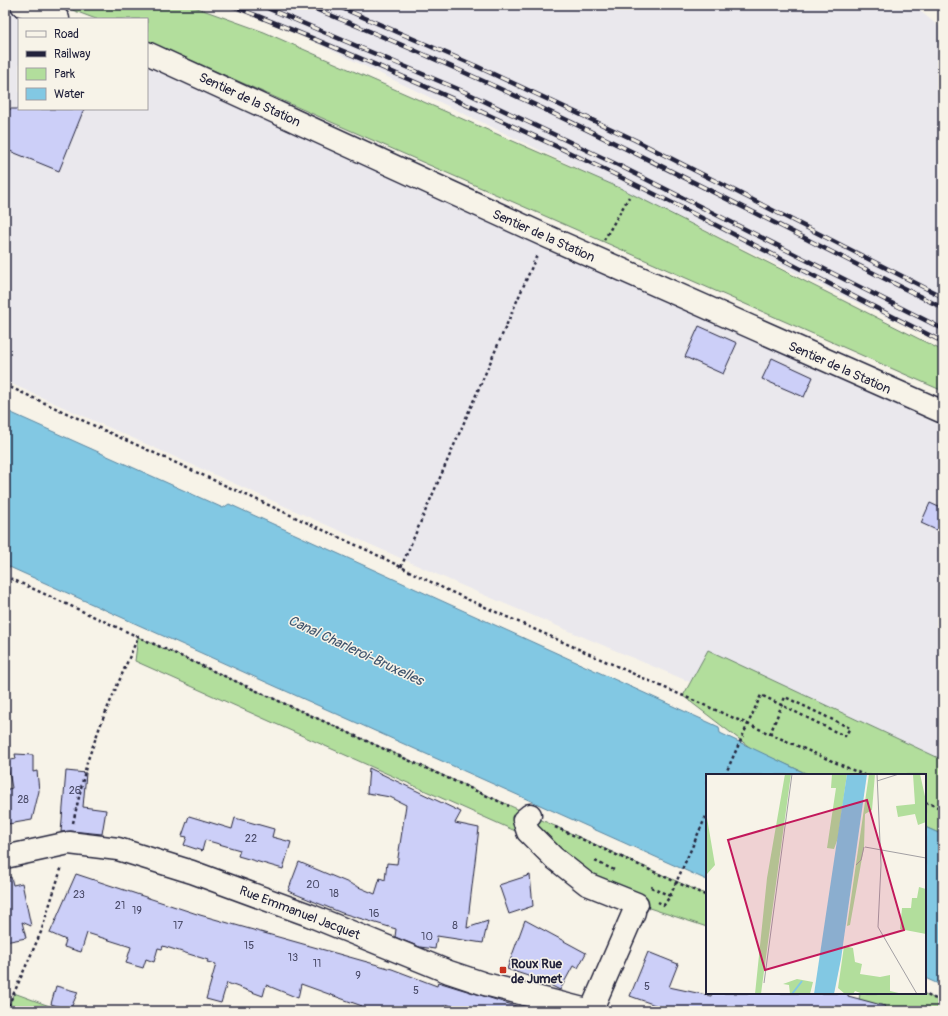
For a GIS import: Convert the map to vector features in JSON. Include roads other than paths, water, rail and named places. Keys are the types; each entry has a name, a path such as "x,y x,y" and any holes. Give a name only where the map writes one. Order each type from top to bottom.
{"street":[{"path":"22,5 55,18"},
{"name":"Sentier de la Station","path":"148,53 546,236 943,412"},
{"path":"530,815 524,820 528,832 554,858 587,884 635,908 591,1011"},
{"name":"Rue Emmanuel Jacquet","path":"5,857 69,843 118,849 192,872 310,915 449,972 485,984 591,1011"}],"water":[{"name":"Canal Charleroi-Bruxelles","path":"5,410 223,508 229,504 719,727 720,733 807,774 706,774 706,880 5,565"},
{"path":"926,827 943,835 943,986 926,978"}],"railway":[{"path":"230,5 375,65 567,151 697,215 943,342"},
{"path":"260,5 465,92 618,165 943,329"},
{"path":"305,5 387,38 548,111 627,149 943,308"},
{"path":"335,5 476,66 635,140 943,297"}],"place":[{"name":"Roux Rue de Jumet","path":"503,970"}]}
